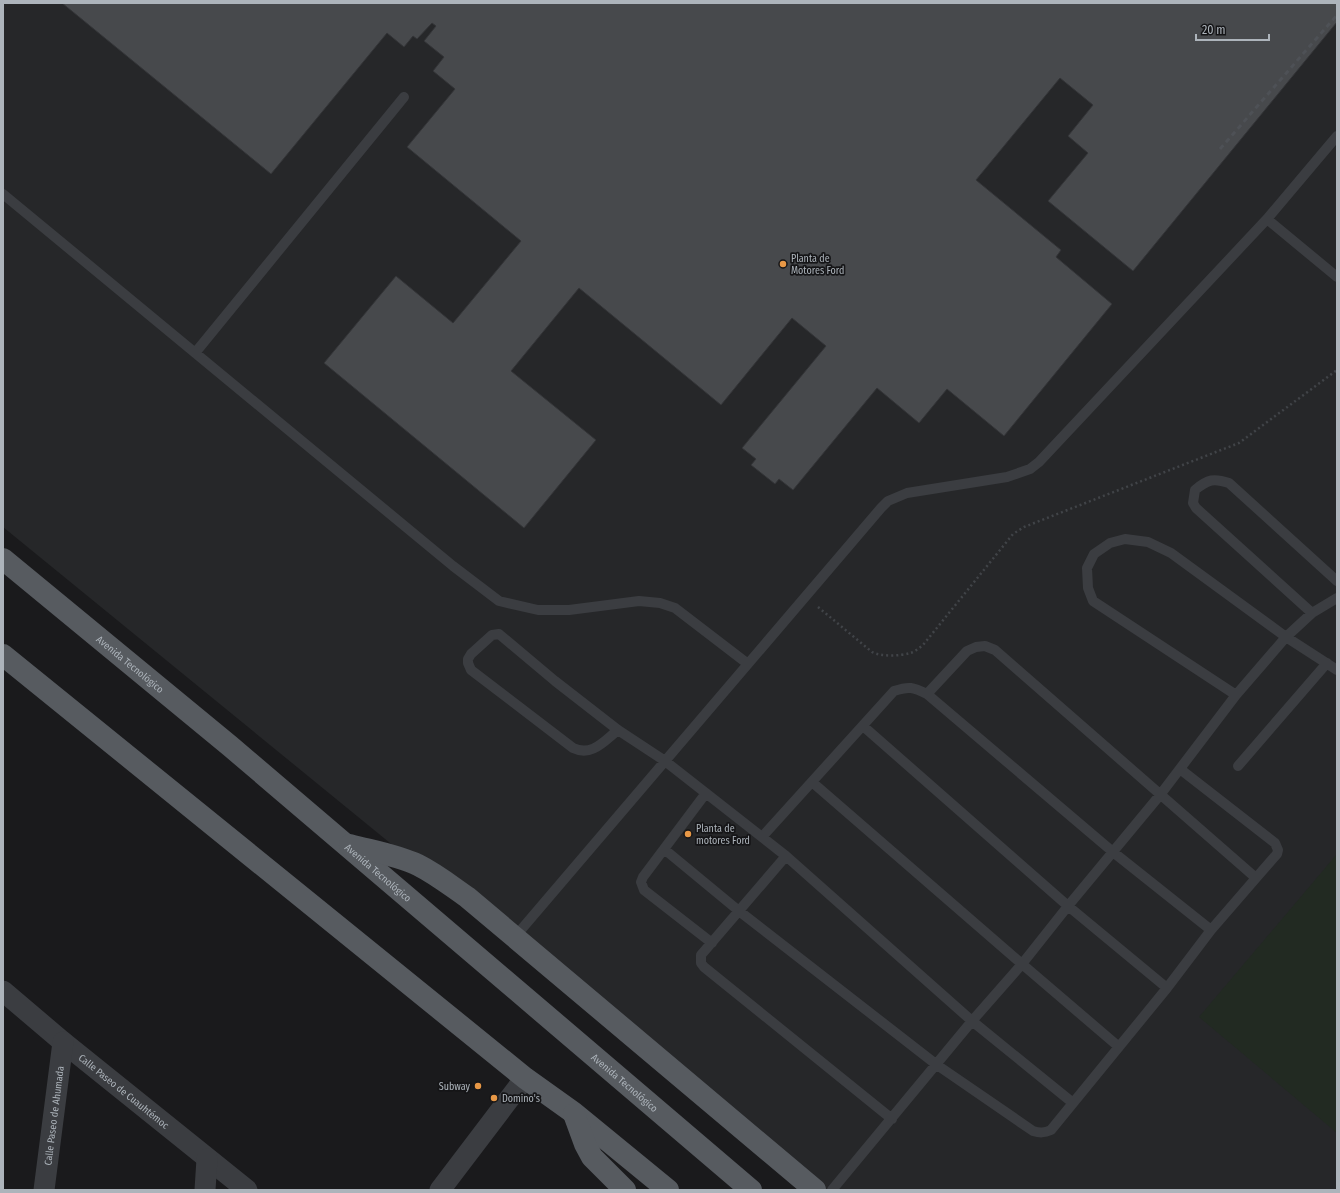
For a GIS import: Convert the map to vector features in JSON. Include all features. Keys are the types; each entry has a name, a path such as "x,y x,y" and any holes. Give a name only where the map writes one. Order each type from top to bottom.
{"main road":[{"name":"Avenida Tecnológico","path":"3,559 230,746 751,1190"},
{"path":"3,655 525,1078 574,1113 668,1190"},
{"path":"344,843 403,859 433,873 467,897 815,1190"},
{"path":"574,1113 585,1144 592,1157 625,1190"}],"street":[{"name":"Calle Paseo de Cuauhtémoc","path":"3,991 63,1042 247,1190"},
{"name":"Calle Paseo de Ahumada","path":"44,1190 63,1042"},
{"path":"440,1190 525,1078"},
{"path":"205,1190 207,1159"}],"lane":[{"path":"195,353 404,97"},
{"path":"514,938 888,501 906,493 1006,477 1030,469 1039,462 1267,219 1337,136"},
{"path":"3,194 453,566 499,601 538,610 569,610 639,601 660,603 675,608 748,664"},
{"path":"1267,219 1337,277"},
{"path":"1312,613 1196,508 1193,503 1195,490 1205,482 1212,480 1218,479 1229,483 1337,581"},
{"path":"1236,695 1093,601 1088,588 1087,568 1094,554 1110,543 1125,539 1148,542 1171,553 1286,637 1337,670"},
{"path":"832,1190 972,1021 1022,964 1160,795 1236,695 1286,637 1312,613 1337,598"},
{"path":"618,730 592,750 585,751 573,748 471,670 468,666 468,660 471,654 489,637 499,634 555,681 618,730 665,761 786,856 972,1021 1073,1103"},
{"path":"927,694 967,652 976,647 985,646 995,650 1256,878"},
{"path":"1238,766 1327,663"},
{"path":"762,837 894,691 914,687 927,694 1113,852 1211,930"},
{"path":"863,726 1068,906 1167,988"},
{"path":"664,849 739,911 937,1065 1033,1131 1045,1133 1051,1130 1167,988 1211,930 1277,854 1278,850 1274,843 1180,769"},
{"path":"812,782 1119,1046"},
{"path":"706,793 643,877 641,882 644,890 712,943"},
{"path":"786,856 701,955 701,963 704,967 892,1119"}],"path":[{"path":"805,597 872,652 883,656 910,653 923,645 1013,534 1024,527 1239,443 1337,370"}],"shaded area":[{"path":"3,3 1337,3 1337,1190 815,1190 3,527"},
{"path":"1337,854 1337,1133 1199,1017"}],"building":[{"name":"Planta de Motores Ford","path":"62,3 1337,3 1337,22 1133,271 1048,201 1088,153 1068,136 1093,105 1060,78 976,180 1061,250 1056,257 1112,304 1004,436 947,389 919,423 877,388 793,490 779,479 775,484 751,465 756,459 742,448 826,346 792,318 721,405 579,288 511,371 596,440 524,528 324,363 396,276 453,323 521,241 407,147 455,89 433,71 444,57 424,41 436,26 432,23 417,39 413,36 404,47 387,33 271,174"}],"railway":[{"path":"1220,149 1337,15"}],"place":[{"name":"Planta de Motores Ford","path":"783,264"},
{"name":"Planta de motores Ford","path":"688,834"},
{"name":"Subway","path":"478,1086"},
{"name":"Domino's","path":"494,1098"}]}
